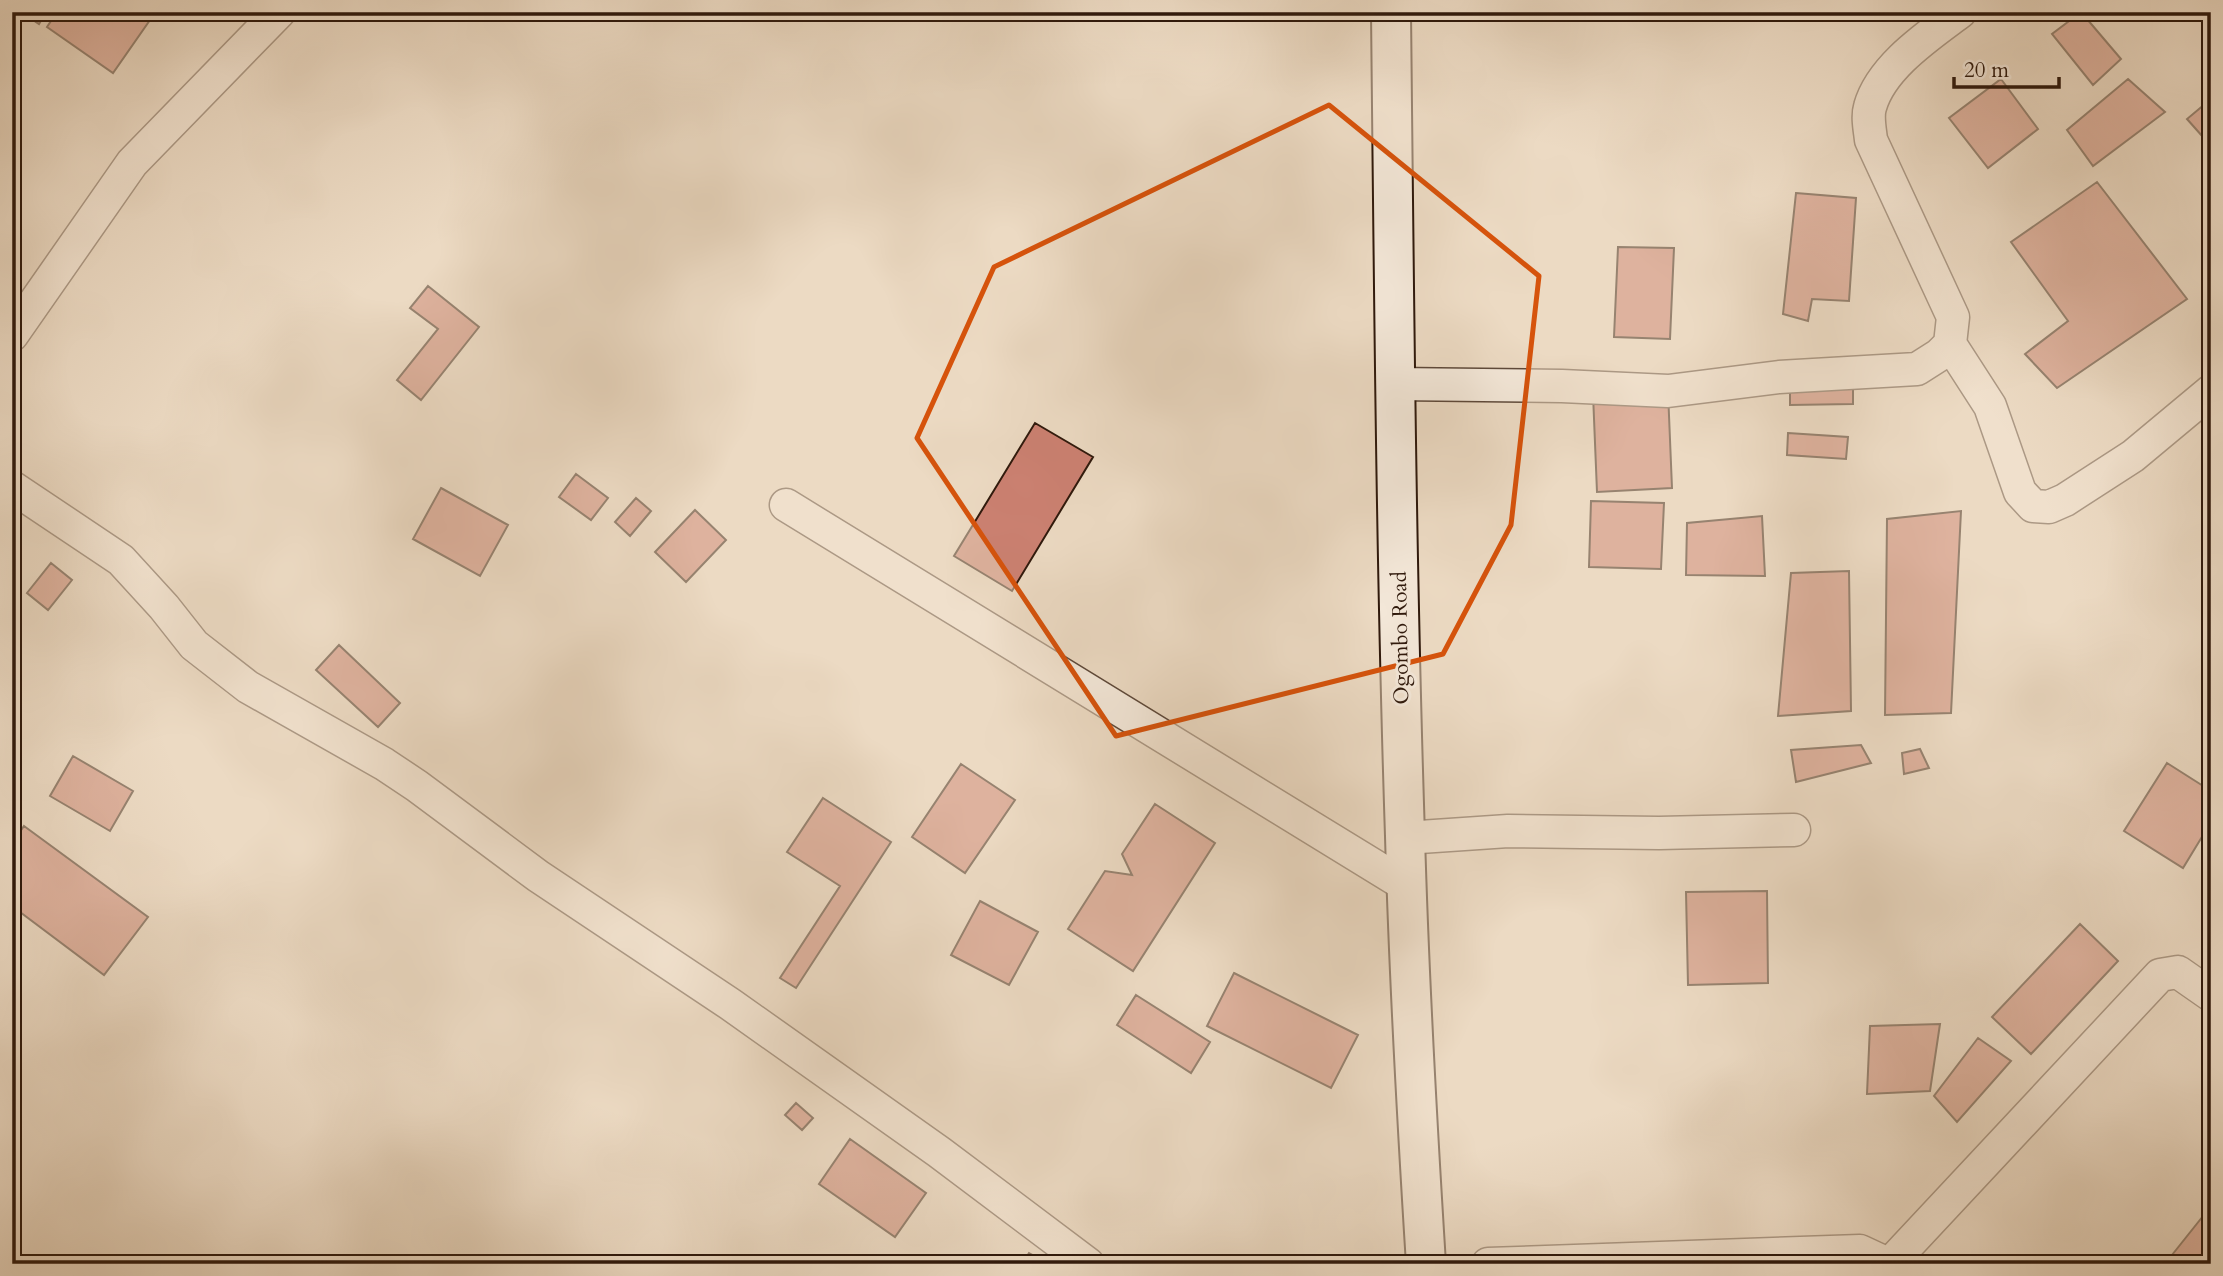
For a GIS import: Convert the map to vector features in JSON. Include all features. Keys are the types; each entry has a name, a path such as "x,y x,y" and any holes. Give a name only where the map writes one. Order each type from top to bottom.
{"main road":[{"name":"Ogombo Road","path":"1391,12 1395,384 1405,838 1413,1048 1426,1264"}],"street":[{"path":"12,335 132,163 279,12"},
{"path":"1395,384 1562,386 1668,391 1779,377 1917,369 1939,355 1950,344 1953,317 1871,140 1869,111 1876,92 1894,68 1917,45 1960,12"},
{"path":"1950,344 1990,406 2020,492 2033,506 2049,507 2066,500 2111,471 2211,391"},
{"path":"12,487 121,560 194,645 248,687 384,764 417,786 538,876 730,1004 972,1175 1088,1264"},
{"path":"786,505 1407,886"},
{"path":"1405,838 1508,831 1659,834 1794,830"},
{"path":"1488,1264 1860,1251 1889,1264 2160,975 2178,972 2211,995"}],"highlighted area":[{"path":"1329,105 1539,276 1511,525 1443,654 1116,736 917,438 994,267"}],"building":[{"path":"21,12 46,12 39,24"},
{"path":"57,12 139,12 150,20 113,73 47,27"},
{"path":"2081,12 2121,59 2093,85 2052,34"},
{"path":"2001,79 2038,129 1988,168 1949,118"},
{"path":"2128,79 2165,112 2093,166 2067,130"},
{"path":"2211,99 2211,146 2187,119"},
{"path":"2097,182 2187,299 2057,388 2025,354 2068,321 2011,242"},
{"path":"1796,193 1856,198 1849,301 1812,299 1808,321 1783,314"},
{"path":"1618,247 1674,248 1670,339 1614,337"},
{"path":"428,286 479,327 421,400 397,380 438,329 410,308"},
{"path":"1853,383 1853,404 1790,405 1790,384"},
{"path":"1668,391 1672,488 1597,492 1593,394"},
{"path":"1035,423 1093,457 1012,591 954,556"},
{"path":"1788,433 1848,437 1846,459 1787,455"},
{"path":"576,474 608,498 591,520 559,497"},
{"path":"441,488 508,525 480,576 413,539"},
{"path":"636,498 651,511 630,536 615,522"},
{"path":"1591,501 1664,503 1661,569 1589,567"},
{"path":"695,510 726,540 686,582 655,552"},
{"path":"1961,511 1951,713 1885,715 1887,519"},
{"path":"1762,516 1765,576 1686,575 1687,523"},
{"path":"51,563 72,580 48,610 27,593"},
{"path":"1849,571 1851,711 1778,716 1791,573"},
{"path":"339,645 400,703 378,727 316,670"},
{"path":"1861,745 1871,763 1796,782 1791,750"},
{"path":"1920,749 1929,768 1904,774 1902,753"},
{"path":"73,756 133,791 110,831 50,796"},
{"path":"2167,763 2211,791 2211,822 2183,868 2124,831"},
{"path":"961,764 1015,800 965,873 912,837"},
{"path":"823,798 891,842 796,988 780,978 840,886 787,852"},
{"path":"1155,804 1215,843 1133,971 1068,929 1105,871 1132,875 1122,854"},
{"path":"24,826 148,917 104,975 12,906 12,843"},
{"path":"1767,891 1768,983 1688,985 1686,892"},
{"path":"980,901 1038,932 1009,985 951,955"},
{"path":"2080,924 2118,961 2031,1054 1992,1017"},
{"path":"1234,973 1358,1035 1331,1088 1207,1026"},
{"path":"1136,995 1210,1042 1191,1073 1117,1025"},
{"path":"1940,1024 1930,1091 1867,1094 1870,1026"},
{"path":"1978,1038 2011,1061 1957,1122 1934,1096"},
{"path":"796,1103 813,1118 802,1130 785,1115"},
{"path":"850,1139 926,1193 895,1237 819,1184"},
{"path":"2211,1206 2211,1264 2183,1264 2172,1255"},
{"path":"1029,1253 1047,1263 1022,1264"}]}
